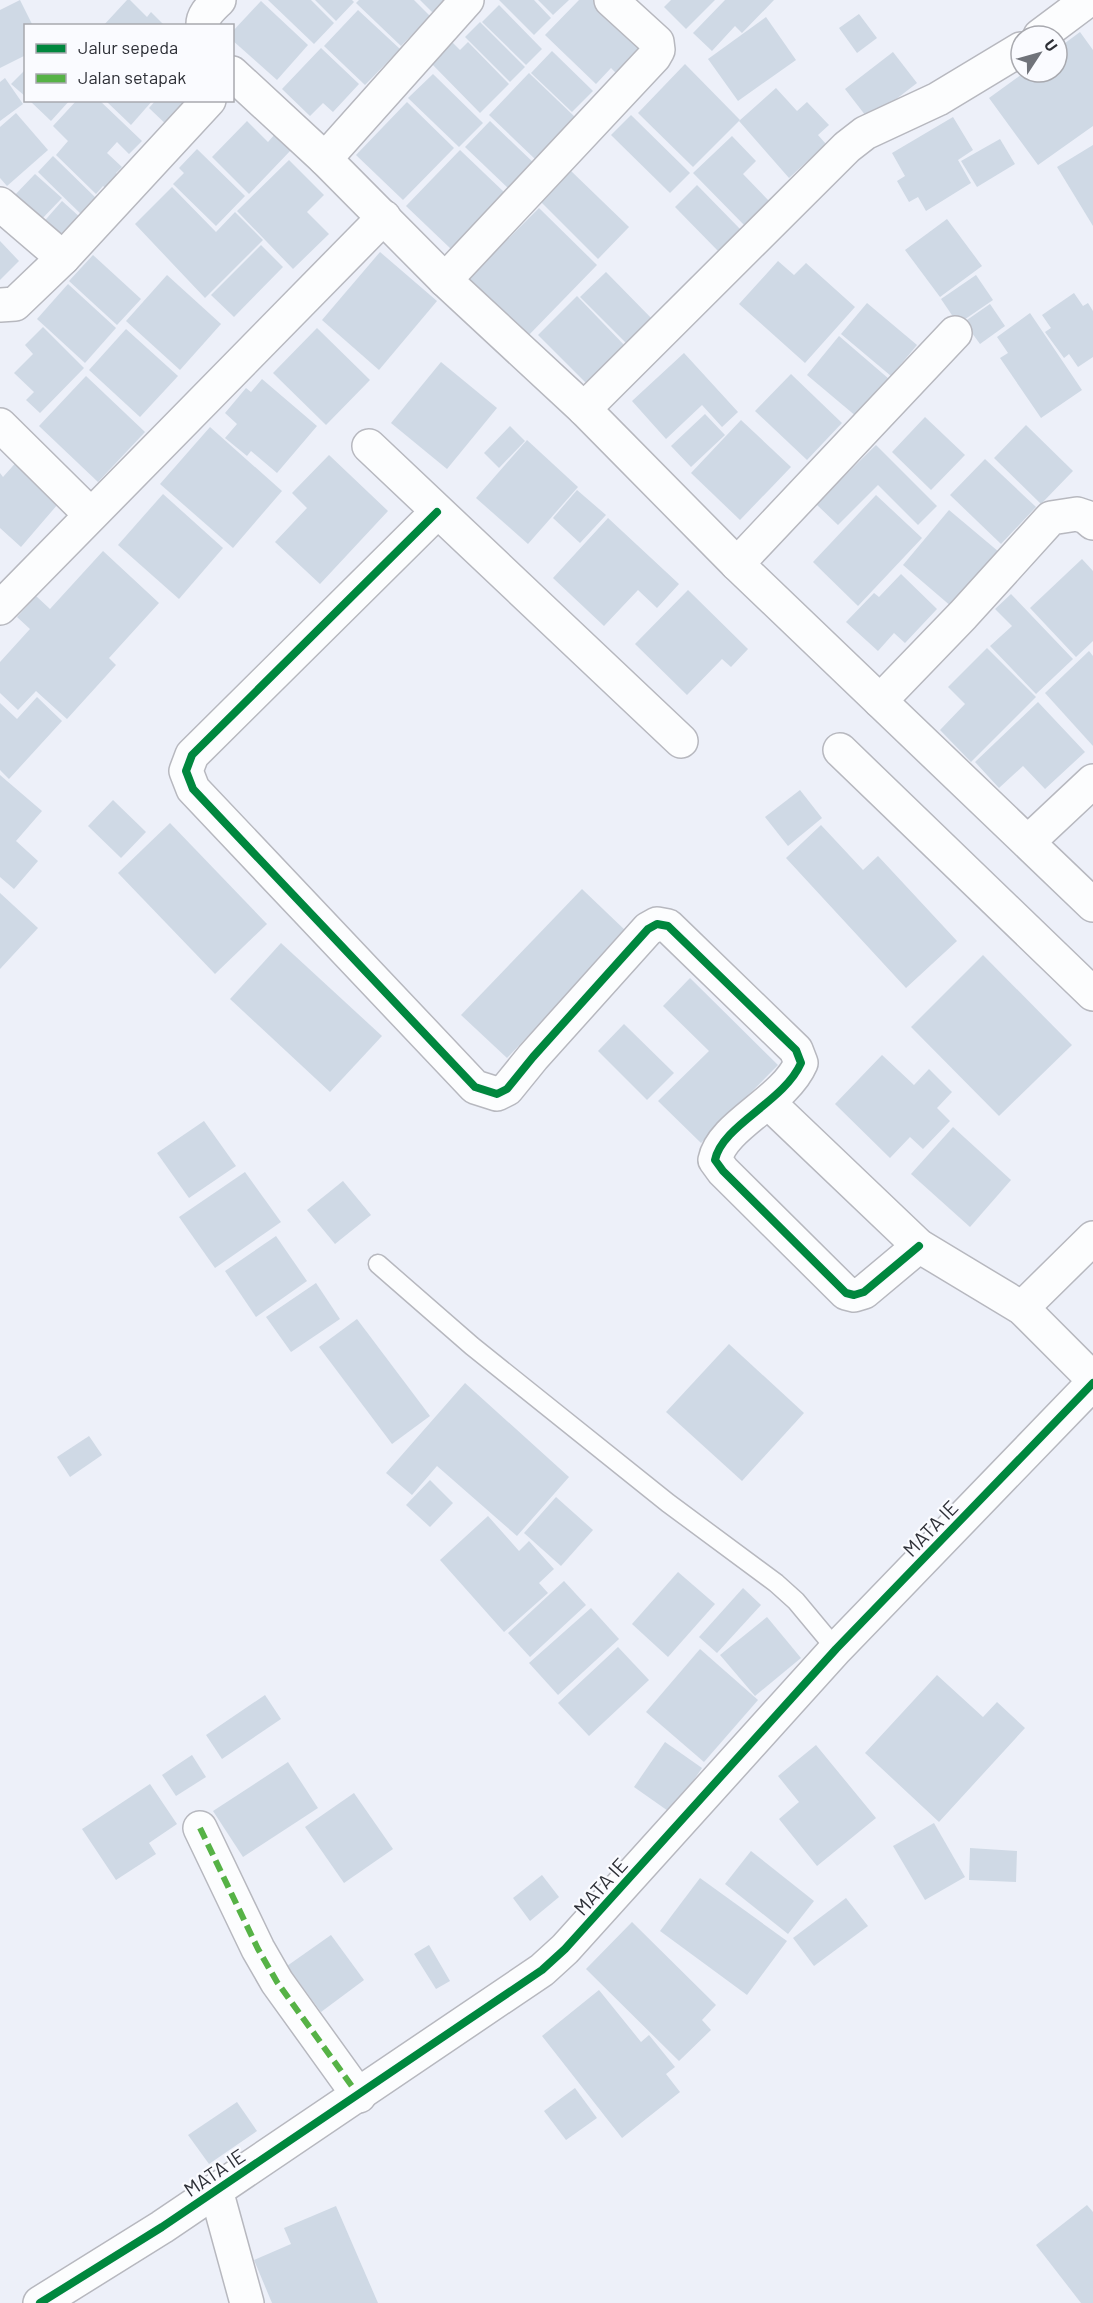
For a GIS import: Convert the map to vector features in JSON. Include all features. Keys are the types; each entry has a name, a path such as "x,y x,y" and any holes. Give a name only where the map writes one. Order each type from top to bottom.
{"street":[{"path":"203,24 207,13 219,0"},
{"path":"325,159 467,0"},
{"path":"445,280 654,57 658,50 657,42 611,0"},
{"path":"1056,24 1088,0"},
{"path":"584,409 847,147 865,134 938,99 1009,56"},
{"path":"234,75 325,159 445,280 584,409 737,564 1093,904"},
{"path":"0,305 15,304 63,258 207,102"},
{"path":"0,204 63,258"},
{"path":"0,608 384,217"},
{"path":"737,564 955,333"},
{"path":"0,425 90,514"},
{"path":"369,446 681,741"},
{"path":"437,512 192,755 186,771 193,789 475,1087 497,1094 507,1089 648,929 657,924 668,926 796,1050 801,1063 797,1071 769,1103 726,1137 717,1150 715,1160 723,1171 846,1293 854,1295 864,1292 919,1246"},
{"path":"880,701 1051,519 1077,514 1093,523"},
{"path":"840,750 1093,994"},
{"path":"1028,842 1093,781"},
{"path":"769,1103 919,1246 1022,1308 1093,1381"},
{"path":"1022,1308 1093,1238"},
{"name":"MATA IE","path":"40,2303 162,2227 542,1970 565,1949 836,1649 1093,1381"},
{"path":"200,1828 258,1949 277,1982 358,2096"},
{"path":"206,2197 247,2303"}],"lane":[{"path":"378,1264 472,1346 621,1465 776,1583 796,1601 836,1649"}],"building":[{"path":"20,0 32,24 24,24 24,56 0,68 0,10"},
{"path":"127,0 130,0 147,17 151,12 163,24 105,24"},
{"path":"268,0 311,0 334,23 314,44"},
{"path":"315,0 352,0 354,2 336,21"},
{"path":"359,0 414,0 430,16 401,46 356,3"},
{"path":"420,0 446,0 433,13"},
{"path":"499,0 534,0 551,18 534,35"},
{"path":"538,0 569,0 553,15"},
{"path":"579,0 597,0 650,50 622,79 611,68 596,84 545,35"},
{"path":"671,0 715,0 686,29 664,7"},
{"path":"725,0 774,0 742,33 735,26 712,51 693,33"},
{"path":"261,1 308,45 277,80 234,42 234,30"},
{"path":"499,5 542,49 526,65 482,22"},
{"path":"358,10 400,49 365,85 324,46"},
{"path":"859,14 877,38 857,53 839,28"},
{"path":"766,17 796,60 738,101 708,59"},
{"path":"480,22 525,67 510,82 465,37"},
{"path":"1080,32 1093,50 1093,126 1038,165 989,98 1009,84 1069,84 1069,40"},
{"path":"452,42 460,50 468,42 509,84 480,113 431,63"},
{"path":"321,48 359,84 333,112 323,103 310,116 282,89"},
{"path":"552,51 593,91 572,112 531,73"},
{"path":"893,52 917,83 869,120 845,89"},
{"path":"685,64 740,120 693,167 638,113"},
{"path":"24,71 24,95 11,84"},
{"path":"529,73 576,118 536,160 489,115"},
{"path":"433,74 483,123 459,147 408,98"},
{"path":"5,78 23,104 0,121 0,82"},
{"path":"776,88 797,111 807,102 829,125 818,135 826,144 789,178 739,121"},
{"path":"31,102 68,102 51,121"},
{"path":"75,102 101,102 142,141 129,154 117,142 107,153 122,167 116,173 121,178 109,191 103,186 96,194 56,155 68,141 53,126"},
{"path":"107,102 151,102 131,125"},
{"path":"154,102 194,102 170,128 149,108"},
{"path":"407,102 454,148 403,200 356,155"},
{"path":"16,113 48,150 7,186 0,178 0,127"},
{"path":"631,115 690,173 670,193 611,135"},
{"path":"953,117 973,150 958,160 971,183 926,211 918,197 909,202 897,181 905,176 892,153"},
{"path":"247,121 268,142 275,134 291,150 249,194 212,157"},
{"path":"490,121 537,166 512,192 465,147"},
{"path":"732,136 756,161 743,174 770,202 745,226 693,173"},
{"path":"1000,139 1015,164 977,187 961,161"},
{"path":"1093,145 1093,226 1057,167"},
{"path":"197,149 245,196 216,226 173,184 184,173 179,168"},
{"path":"460,150 505,193 451,249 406,206"},
{"path":"53,156 100,202 85,218 38,172"},
{"path":"289,160 324,195 307,212 329,234 293,269 237,211"},
{"path":"570,170 629,227 598,259 540,201"},
{"path":"35,174 62,198 38,223 12,198"},
{"path":"697,185 742,231 720,253 675,207"},
{"path":"172,187 216,232 235,212 263,240 205,298 135,224"},
{"path":"62,201 82,219 60,244 40,226"},
{"path":"539,208 597,265 526,338 467,280"},
{"path":"947,219 982,266 940,297 905,250"},
{"path":"0,241 19,261 0,280"},
{"path":"261,245 283,267 234,317 211,295"},
{"path":"380,252 437,301 379,370 322,320"},
{"path":"93,255 141,299 117,325 69,281"},
{"path":"778,261 794,275 806,263 855,307 805,363 739,304"},
{"path":"606,272 655,322 629,346 580,297"},
{"path":"167,275 221,324 180,370 126,321"},
{"path":"976,275 993,300 958,324 941,299"},
{"path":"68,284 116,328 85,363 37,319"},
{"path":"1074,293 1083,306 1088,303 1093,311 1093,357 1078,367 1069,354 1064,358 1045,332 1051,328 1042,315"},
{"path":"577,296 627,348 589,386 538,335"},
{"path":"867,303 917,345 891,376 841,334"},
{"path":"990,304 1005,326 980,344 964,322"},
{"path":"1030,313 1082,390 1041,418 1000,358 1008,353 997,337"},
{"path":"43,327 84,368 40,413 26,400 34,392 14,373 33,354 25,345"},
{"path":"317,328 370,380 326,425 273,373"},
{"path":"126,329 178,376 140,417 89,370"},
{"path":"839,336 889,379 857,417 807,375"},
{"path":"684,353 738,412 722,427 702,405 666,439 632,401"},
{"path":"441,362 497,408 447,469 391,423"},
{"path":"791,374 842,423 807,460 755,411"},
{"path":"86,376 145,432 98,482 39,426"},
{"path":"262,379 317,426 277,473 251,451 247,456 225,438 237,424 225,413 246,388 251,392"},
{"path":"705,414 725,435 691,467 671,446"},
{"path":"925,417 965,455 931,490 892,452"},
{"path":"741,420 791,467 740,520 691,473"},
{"path":"1026,425 1073,471 1041,504 994,458"},
{"path":"510,426 525,441 499,468 484,453"},
{"path":"210,427 282,491 233,548 160,484"},
{"path":"527,440 578,487 528,544 476,498"},
{"path":"876,445 937,506 918,525 878,485 838,525 816,504"},
{"path":"329,455 388,511 320,584 275,542 307,508 292,493"},
{"path":"20,458 64,497 21,547 0,528 0,473 3,477"},
{"path":"985,459 1036,507 1001,544 950,495"},
{"path":"577,490 606,515 580,543 553,518"},
{"path":"163,494 223,548 179,599 118,545"},
{"path":"876,495 922,538 858,606 813,562"},
{"path":"949,510 999,552 952,607 903,565"},
{"path":"608,518 679,584 657,608 638,590 604,626 553,578"},
{"path":"103,551 159,603 109,658 116,665 67,719 36,691 18,710 0,693 0,662 30,629 17,617 36,596 50,609"},
{"path":"1082,559 1093,571 1093,641 1076,657 1030,608"},
{"path":"901,574 937,609 905,643 894,633 878,651 846,622 874,593 879,597"},
{"path":"688,590 748,649 731,667 722,659 687,695 635,644"},
{"path":"1011,594 1073,659 1036,694 990,646 1012,626 995,609"},
{"path":"987,648 1036,697 971,762 940,730 965,704 948,687"},
{"path":"1089,651 1093,656 1093,746 1045,693"},
{"path":"37,697 62,721 9,779 0,770 0,703 17,719"},
{"path":"1038,702 1085,752 1045,789 1023,766 999,788 975,762"},
{"path":"0,775 42,811 16,841 38,861 14,889 0,877"},
{"path":"800,790 822,818 788,846 765,817"},
{"path":"113,800 146,832 121,858 88,826"},
{"path":"170,823 267,924 215,974 118,873"},
{"path":"821,825 863,870 878,856 957,941 906,988 786,858"},
{"path":"582,889 627,932 507,1058 461,1015"},
{"path":"0,893 38,928 0,969"},
{"path":"281,943 382,1036 330,1092 230,999"},
{"path":"983,955 1072,1045 999,1116 911,1027"},
{"path":"690,978 778,1065 701,1143 658,1101 709,1051 663,1006"},
{"path":"624,1024 674,1073 647,1100 598,1051"},
{"path":"882,1055 914,1085 929,1069 952,1092 937,1108 950,1121 923,1149 910,1137 890,1158 835,1104"},
{"path":"204,1121 236,1166 189,1198 157,1153"},
{"path":"953,1127 1011,1180 970,1227 911,1174"},
{"path":"245,1172 281,1222 215,1268 179,1217"},
{"path":"343,1181 371,1215 335,1244 307,1210"},
{"path":"276,1236 307,1281 256,1317 225,1271"},
{"path":"316,1283 340,1319 291,1352 266,1317"},
{"path":"357,1319 430,1416 392,1444 319,1347"},
{"path":"729,1344 804,1413 742,1481 666,1412"},
{"path":"465,1383 569,1477 517,1536 437,1466 412,1495 386,1473"},
{"path":"89,1436 102,1455 70,1477 57,1457"},
{"path":"430,1480 453,1503 430,1527 406,1505"},
{"path":"556,1497 593,1530 561,1566 524,1533"},
{"path":"488,1516 519,1551 529,1541 554,1569 539,1583 548,1593 504,1632 440,1560"},
{"path":"678,1572 715,1604 668,1657 632,1624"},
{"path":"564,1581 586,1605 530,1657 508,1633"},
{"path":"743,1588 761,1605 717,1653 699,1637"},
{"path":"591,1608 619,1639 558,1695 529,1663"},
{"path":"767,1617 801,1658 755,1696 720,1655"},
{"path":"618,1647 649,1680 589,1736 558,1703"},
{"path":"700,1649 758,1700 704,1762 646,1712"},
{"path":"937,1675 983,1717 997,1702 1025,1728 939,1822 865,1753"},
{"path":"265,1695 281,1719 222,1759 206,1735"},
{"path":"665,1742 702,1768 671,1813 634,1787"},
{"path":"816,1745 876,1818 817,1866 779,1819 799,1802 778,1776"},
{"path":"192,1755 206,1777 176,1796 162,1775"},
{"path":"288,1762 318,1808 243,1857 213,1811"},
{"path":"150,1784 177,1824 149,1843 156,1854 116,1880 82,1829"},
{"path":"354,1793 393,1849 344,1883 305,1827"},
{"path":"934,1823 965,1877 925,1900 893,1846"},
{"path":"970,1848 1017,1851 1016,1882 969,1880"},
{"path":"751,1851 814,1901 788,1934 725,1884"},
{"path":"542,1875 559,1897 530,1921 513,1898"},
{"path":"700,1878 787,1941 747,1995 660,1931"},
{"path":"846,1898 868,1926 814,1966 793,1938"},
{"path":"632,1922 716,2005 702,2020 711,2030 679,2061 586,1969"},
{"path":"331,1935 364,1980 321,2012 287,1966"},
{"path":"429,1945 450,1981 436,1989 414,1954"},
{"path":"599,1990 641,2042 649,2035 675,2067 666,2074 680,2092 622,2138 542,2036"},
{"path":"575,2088 597,2118 566,2140 544,2111"},
{"path":"237,2102 257,2131 209,2164 188,2135"},
{"path":"1087,2205 1093,2212 1093,2303 1081,2303 1036,2245"},
{"path":"336,2206 378,2303 272,2303 254,2260 291,2244 284,2228"}],"marked path":[{"path":"200,1828 258,1949 277,1982 359,2096"}],"cycle path":[{"path":"437,512 192,755 186,771 193,789 475,1087 497,1094 507,1089 648,929 657,924 668,926 796,1050 801,1063 793,1077 781,1090 741,1124 720,1147 715,1160 723,1171 846,1293 854,1295 864,1292 919,1246"},
{"path":"40,2303 162,2227 542,1970 565,1949 836,1649 1093,1383"}]}
